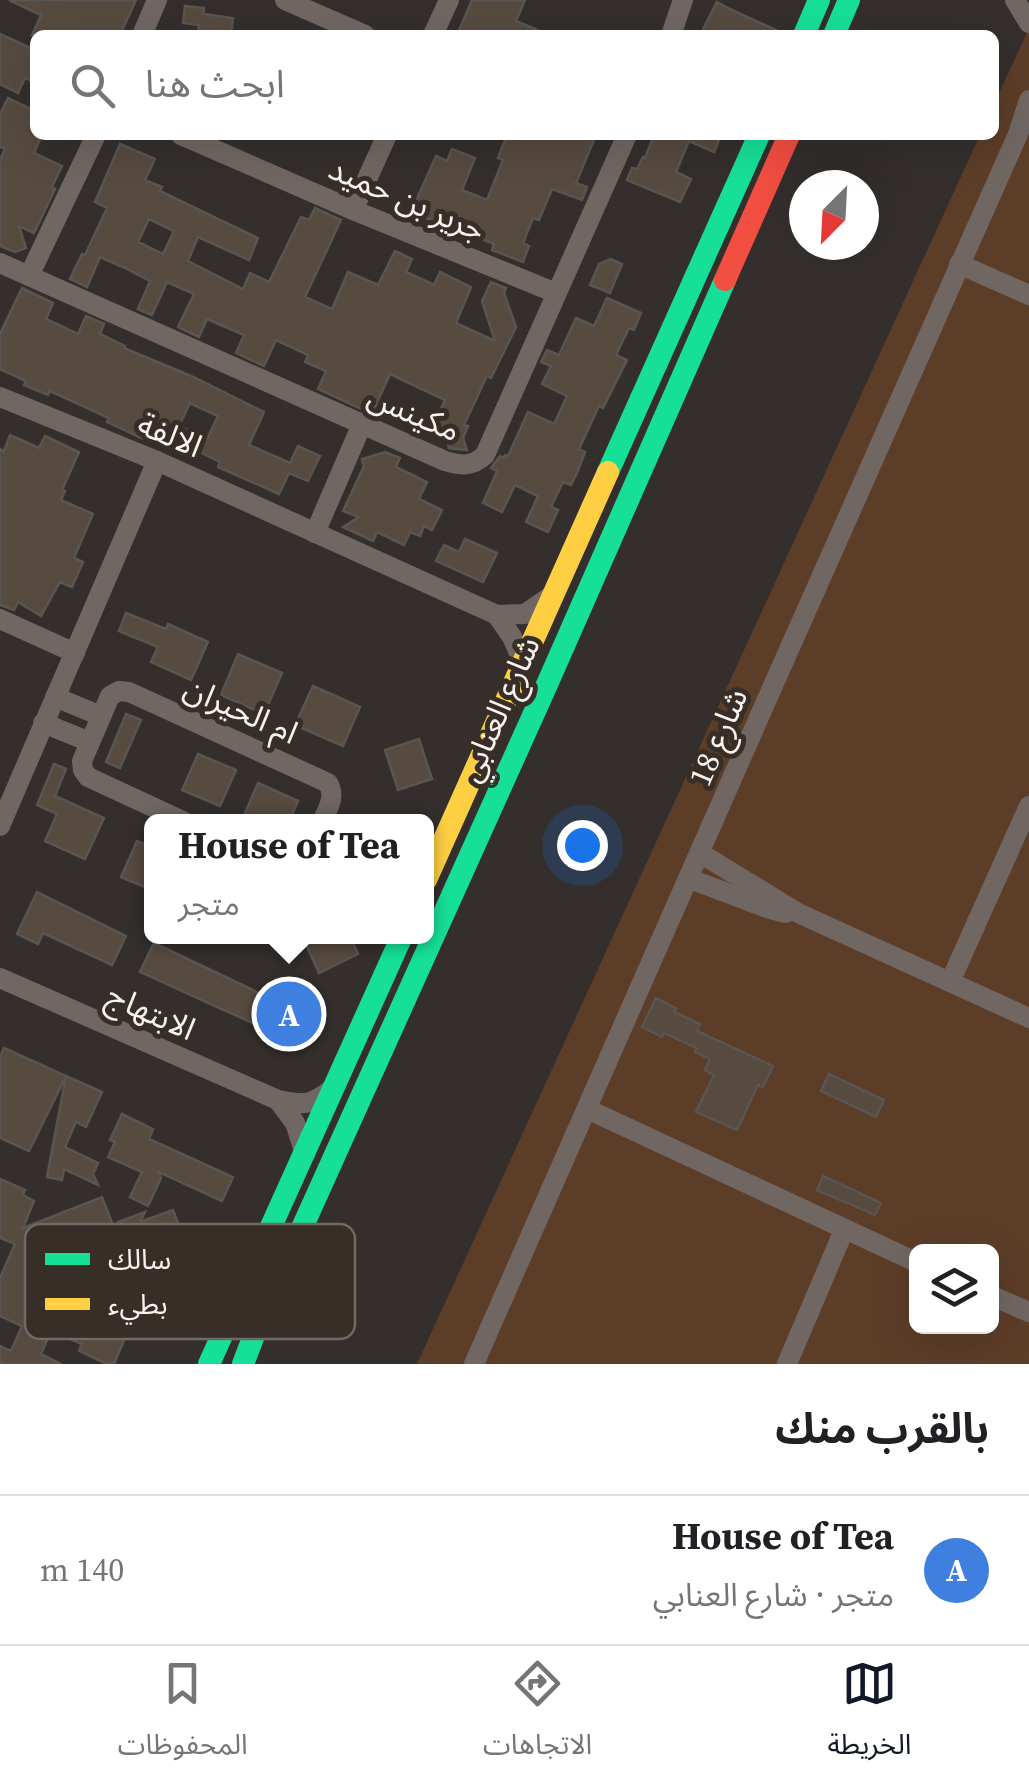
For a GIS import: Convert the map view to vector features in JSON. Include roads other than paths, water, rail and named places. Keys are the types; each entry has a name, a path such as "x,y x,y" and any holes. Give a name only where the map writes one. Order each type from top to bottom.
{"street":[{"path":"144,30 157,0"},
{"path":"285,0 354,30"},
{"path":"435,30 449,0"},
{"path":"673,30 683,0"},
{"path":"806,30 819,0"},
{"path":"836,30 849,0"},
{"path":"1016,0 1029,23"},
{"name":"شارع 18","path":"474,1364 690,879 802,616 1023,125 1029,100"},
{"path":"28,276 94,140"},
{"name":"جرير بن حميد","path":"192,140 556,293"},
{"path":"353,210 386,140"},
{"name":"مكينس","path":"0,263 445,461 466,466 485,454 625,140"},
{"name":"شارع العنابي","path":"434,862 757,140"},
{"name":"شارع العنابي","path":"434,934 787,140"},
{"path":"959,264 1029,295"},
{"name":"الالفة","path":"0,397 157,462 497,615"},
{"path":"316,533 362,424"},
{"path":"0,826 157,462"},
{"path":"497,615 525,614 555,593"},
{"path":"497,615 524,662"},
{"path":"0,619 75,653"},
{"name":"ام الحيران","path":"101,716 110,696 119,691 129,692 328,782 333,790 325,814"},
{"path":"55,697 101,716 82,760 82,770 88,777 168,814"},
{"path":"43,723 90,742"},
{"path":"950,982 1029,806"},
{"path":"700,854 798,913 1029,1018"},
{"path":"690,879 770,909 798,913"},
{"path":"274,1224 398,944"},
{"name":"شارع العنابي","path":"304,1224 429,944"},
{"name":"الابتهاج","path":"0,978 278,1100"},
{"path":"278,1100 312,1103 335,1086"},
{"path":"278,1100 295,1122 306,1154"},
{"path":"588,1109 909,1259"},
{"path":"787,1364 844,1230"},
{"path":"999,1299 1029,1312"},
{"path":"210,1364 221,1339"},
{"name":"شارع العنابي","path":"243,1364 253,1339"}],"place":[{"name":"House of Tea","path":"289,1014"}]}
